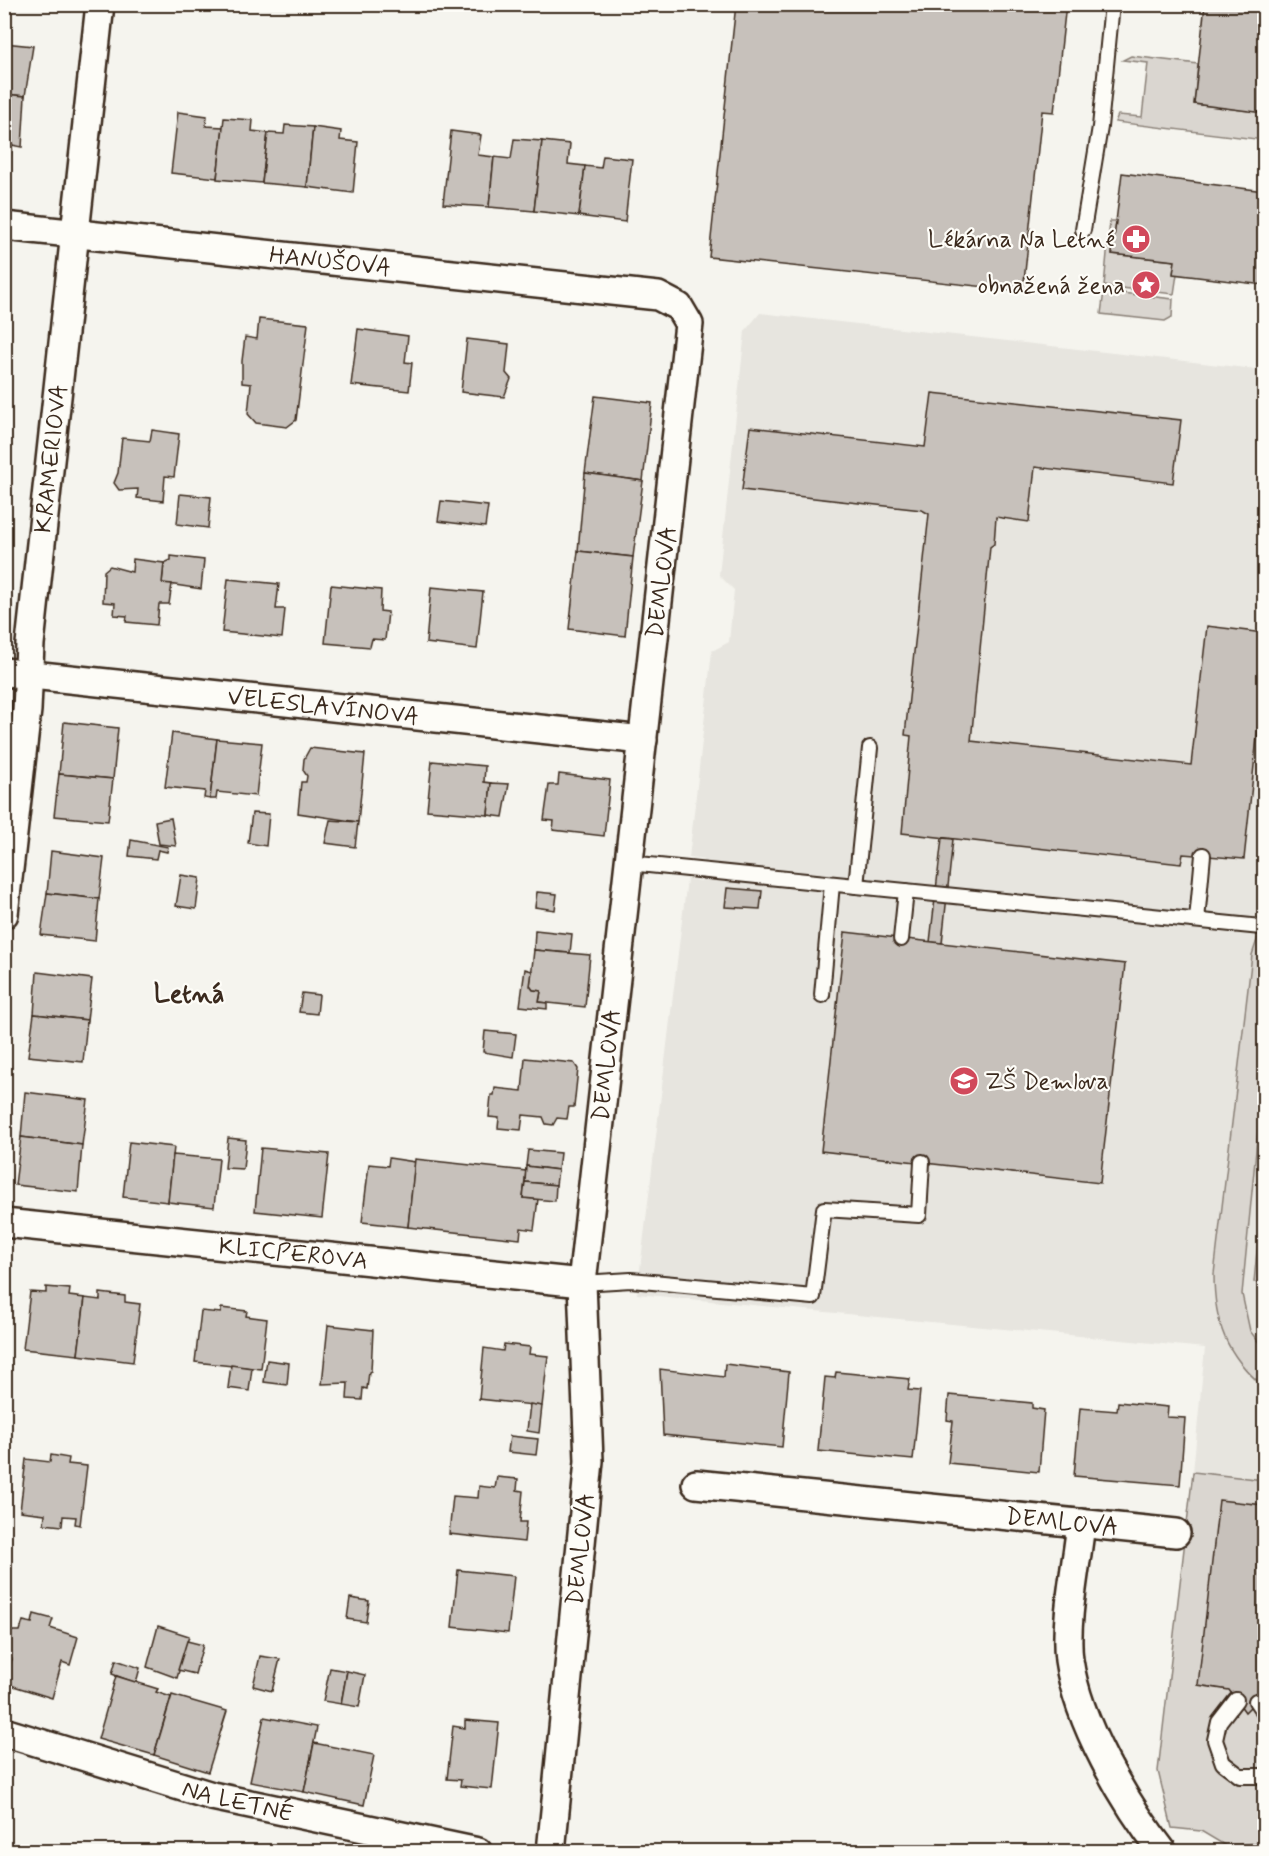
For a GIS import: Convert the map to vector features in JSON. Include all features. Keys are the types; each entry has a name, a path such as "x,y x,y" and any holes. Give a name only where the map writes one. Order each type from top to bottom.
{"street":[{"name":"KRAMERIOVA","path":"4,914 17,673 77,234 100,4"},
{"name":"HANUŠOVA","path":"4,226 658,296"},
{"name":"DEMLOVA","path":"551,1851 589,1461 582,1283 689,335 688,324 679,307 658,296"},
{"name":"VELESLAVÍNOVA","path":"17,673 643,740"},
{"name":"KLICPEROVA","path":"4,1224 582,1283"},
{"name":"DEMLOVA","path":"696,1484 1176,1533"},
{"path":"1082,1523 1071,1610 1069,1658 1082,1713 1126,1798 1163,1851"},
{"name":"NA LETNÉ","path":"4,1732 212,1796 478,1851"}],"lane":[{"path":"1083,230 1100,127 1112,4"},
{"path":"856,886 870,748"},
{"path":"1197,920 1203,855"},
{"path":"629,863 1261,927"},
{"path":"822,995 832,884"},
{"path":"901,939 906,891"},
{"path":"582,1283 631,1280 813,1297 824,1209 919,1215 922,1162"},
{"path":"1236,1700 1219,1722 1215,1740 1223,1763 1240,1776 1264,1776"},
{"path":"1256,1701 1264,1713"}],"shaded area":[{"path":"1131,56 1198,64 1194,104 1264,113 1264,140 1115,122 1118,115 1142,117 1148,63 1123,60"},
{"path":"1110,221 1116,221 1112,254 1175,261 1173,273 1177,274 1174,294 1104,286"},
{"path":"1104,291 1173,299 1172,317 1165,321 1101,314"},
{"name":"ZŠ Demlova","path":"760,313 1264,370 1264,1480 1193,1472 1205,1348 637,1294 687,879 701,881 703,860 689,858 712,651 729,642 734,590 719,575 745,331"},
{"path":"1264,919 1264,1068 1242,1294 1250,1331 1264,1349 1264,1387 1240,1363 1225,1337 1216,1308 1214,1274 1252,955"},
{"path":"1264,1179 1264,1283 1254,1282"},
{"path":"1193,1472 1264,1480 1264,1842 1226,1846 1201,1831 1172,1828 1158,1771"}],"building":[{"path":"736,4 1066,4 1054,112 1042,111 1023,291 709,257"},
{"path":"1205,4 1264,4 1264,113 1194,104"},
{"path":"4,43 33,46 25,96 4,94"},
{"path":"4,94 25,96 22,147 12,145 10,161 4,160"},
{"path":"178,112 207,116 206,126 223,127 217,178 171,173"},
{"path":"224,118 253,120 252,131 268,133 262,183 217,179"},
{"path":"285,125 313,127 307,187 262,183 268,133 284,134"},
{"path":"313,127 341,131 340,140 358,142 353,193 307,187"},
{"path":"451,131 481,135 478,155 494,157 489,207 443,204"},
{"path":"514,139 542,141 534,211 489,207 494,157 511,159"},
{"path":"542,141 570,144 568,164 585,166 579,216 534,211"},
{"path":"603,156 632,159 625,222 579,216 585,166 601,168"},
{"path":"1122,173 1264,191 1264,285 1173,274 1175,261 1112,254"},
{"path":"259,319 308,324 296,420 287,427 256,423 248,414 251,384 242,383 242,361 245,337 257,339"},
{"path":"358,329 408,336 405,362 412,363 409,391 351,385"},
{"path":"467,339 509,344 506,373 511,379 504,397 461,392"},
{"path":"932,393 1181,420 1173,483 1035,467 1029,522 996,517 994,544 990,547 971,741 1191,765 1207,626 1264,633 1264,672 1244,859 1183,854 1181,864 902,833 911,736 905,735 929,514 922,510 742,490 750,427 925,447"},
{"path":"595,396 652,403 643,481 585,473"},
{"path":"152,430 179,434 174,477 165,476 163,501 137,498 138,489 119,490 114,483 118,473 122,438 150,441"},
{"path":"585,473 643,481 633,557 578,551"},
{"path":"180,494 211,497 208,528 177,524"},
{"path":"441,501 488,506 485,527 438,521"},
{"path":"578,551 633,557 625,636 569,629"},
{"path":"171,556 204,560 201,589 162,583 164,563 171,560"},
{"path":"133,559 164,563 162,583 172,584 169,604 159,604 157,625 126,622 127,616 114,615 115,603 103,602 104,571 110,566 132,572"},
{"path":"228,579 279,584 276,609 285,609 282,638 222,632"},
{"path":"331,585 381,590 380,611 388,612 385,640 372,639 370,647 325,643"},
{"path":"431,587 483,592 477,649 426,643"},
{"path":"64,722 118,728 113,779 59,774"},
{"path":"172,733 217,739 210,799 204,798 205,791 165,787"},
{"path":"217,739 262,743 256,796 217,792 216,799 210,799"},
{"path":"310,748 365,754 358,822 298,813 301,782 306,782 307,776 303,770 304,759"},
{"path":"432,761 485,766 484,782 491,783 488,815 427,810"},
{"path":"59,774 113,779 108,821 54,816"},
{"path":"559,774 610,780 604,836 553,830 554,821 544,820 549,785 558,785"},
{"path":"491,783 509,784 503,817 488,815"},
{"path":"252,813 269,814 266,846 248,843"},
{"path":"171,818 176,846 159,844 155,821"},
{"path":"330,820 358,822 355,847 325,843"},
{"path":"942,838 953,839 942,943 930,942"},
{"path":"131,840 168,847 167,852 158,850 156,859 129,856"},
{"path":"51,851 104,858 99,899 47,893"},
{"path":"181,875 200,878 196,909 176,906"},
{"path":"727,888 762,891 760,909 725,907"},
{"path":"537,892 557,894 555,910 535,907"},
{"path":"47,893 99,899 95,941 41,935"},
{"path":"535,930 572,934 570,953 534,950"},
{"path":"845,932 1125,964 1100,1183 821,1151"},
{"path":"534,950 590,955 585,1007 539,1002 541,991 533,990 530,986"},
{"path":"525,969 532,971 530,986 533,990 541,991 539,1002 547,1003 547,1009 520,1006"},
{"path":"37,972 92,979 87,1020 34,1014"},
{"path":"302,993 319,995 317,1014 299,1012"},
{"path":"34,1014 87,1020 83,1062 28,1056"},
{"path":"485,1031 516,1034 513,1057 483,1052"},
{"path":"525,1058 574,1063 578,1069 574,1107 569,1107 567,1119 557,1118 553,1125 546,1124 543,1117 523,1115 521,1130 498,1128 499,1118 489,1117 491,1095 494,1095 495,1088 522,1091"},
{"path":"25,1092 88,1100 82,1145 21,1137"},
{"path":"21,1137 82,1145 78,1192 15,1185"},
{"path":"228,1138 246,1140 243,1169 225,1168"},
{"path":"129,1142 174,1147 168,1202 123,1197"},
{"path":"261,1148 329,1154 322,1218 255,1211"},
{"path":"528,1150 560,1153 558,1170 526,1166"},
{"path":"173,1155 219,1159 214,1207 168,1202"},
{"path":"389,1158 415,1162 408,1227 362,1222 369,1164 388,1166"},
{"path":"415,1159 526,1171 523,1198 538,1199 534,1230 521,1228 520,1239 408,1227"},
{"path":"526,1166 558,1170 556,1185 525,1182"},
{"path":"525,1182 556,1185 555,1201 523,1198"},
{"path":"46,1287 70,1289 69,1296 85,1298 78,1355 23,1349 30,1292 46,1293"},
{"path":"100,1293 125,1296 125,1302 140,1304 133,1362 78,1355 85,1298 100,1300"},
{"path":"221,1308 247,1311 246,1316 267,1319 261,1369 195,1362 201,1311 221,1313"},
{"path":"328,1325 373,1330 371,1371 367,1389 363,1388 362,1400 347,1399 348,1383 322,1384"},
{"path":"504,1344 530,1347 529,1354 548,1356 542,1406 479,1399 484,1348 503,1351"},
{"path":"267,1360 289,1363 287,1385 264,1382"},
{"path":"725,1364 789,1372 782,1447 663,1435 660,1369 724,1377"},
{"path":"231,1365 252,1368 249,1391 228,1388"},
{"path":"836,1372 910,1379 908,1390 920,1391 913,1460 818,1451 825,1377 835,1378"},
{"path":"949,1395 1032,1403 1032,1408 1044,1410 1039,1472 948,1463 953,1421 947,1420"},
{"path":"1118,1402 1168,1407 1167,1417 1185,1418 1180,1485 1074,1476 1080,1408 1117,1411"},
{"path":"530,1404 542,1406 539,1433 527,1431"},
{"path":"510,1436 538,1439 536,1455 508,1452"},
{"path":"51,1455 69,1458 68,1464 87,1466 80,1525 75,1524 76,1517 63,1516 62,1526 44,1524 45,1514 20,1511 26,1459 50,1462"},
{"path":"497,1477 518,1479 517,1490 523,1491 520,1522 526,1522 524,1542 449,1534 453,1496 478,1498 479,1486 495,1488"},
{"path":"1219,1500 1264,1505 1264,1693 1245,1712 1229,1690 1198,1685"},
{"path":"458,1570 514,1576 508,1633 452,1627"},
{"path":"350,1598 369,1601 366,1622 347,1619"},
{"path":"34,1614 53,1619 50,1628 78,1637 70,1665 62,1662 52,1698 4,1683 12,1659 4,1654 4,1637 13,1631 20,1631 23,1621 32,1623"},
{"path":"158,1626 189,1636 177,1678 147,1667"},
{"path":"187,1641 203,1645 195,1674 178,1670"},
{"path":"260,1656 280,1659 272,1691 253,1686"},
{"path":"116,1660 140,1668 136,1683 112,1674"},
{"path":"330,1668 347,1671 341,1704 323,1701"},
{"path":"347,1671 365,1675 359,1707 341,1704"},
{"path":"116,1676 158,1689 156,1692 171,1697 154,1755 98,1739"},
{"path":"172,1695 227,1711 208,1772 154,1755"},
{"path":"264,1717 317,1727 304,1792 250,1782"},
{"path":"465,1720 499,1723 492,1789 460,1786 461,1780 447,1779 453,1726 465,1728"},
{"path":"314,1743 374,1755 364,1805 304,1792"}],"place":[{"name":"Lékárna Na Letné","path":"1136,239"},
{"name":"obnažená žena","path":"1146,285"},
{"name":"ZŠ Demlova","path":"964,1081"}],"district":[{"name":"Letná","path":"189,993"}]}
